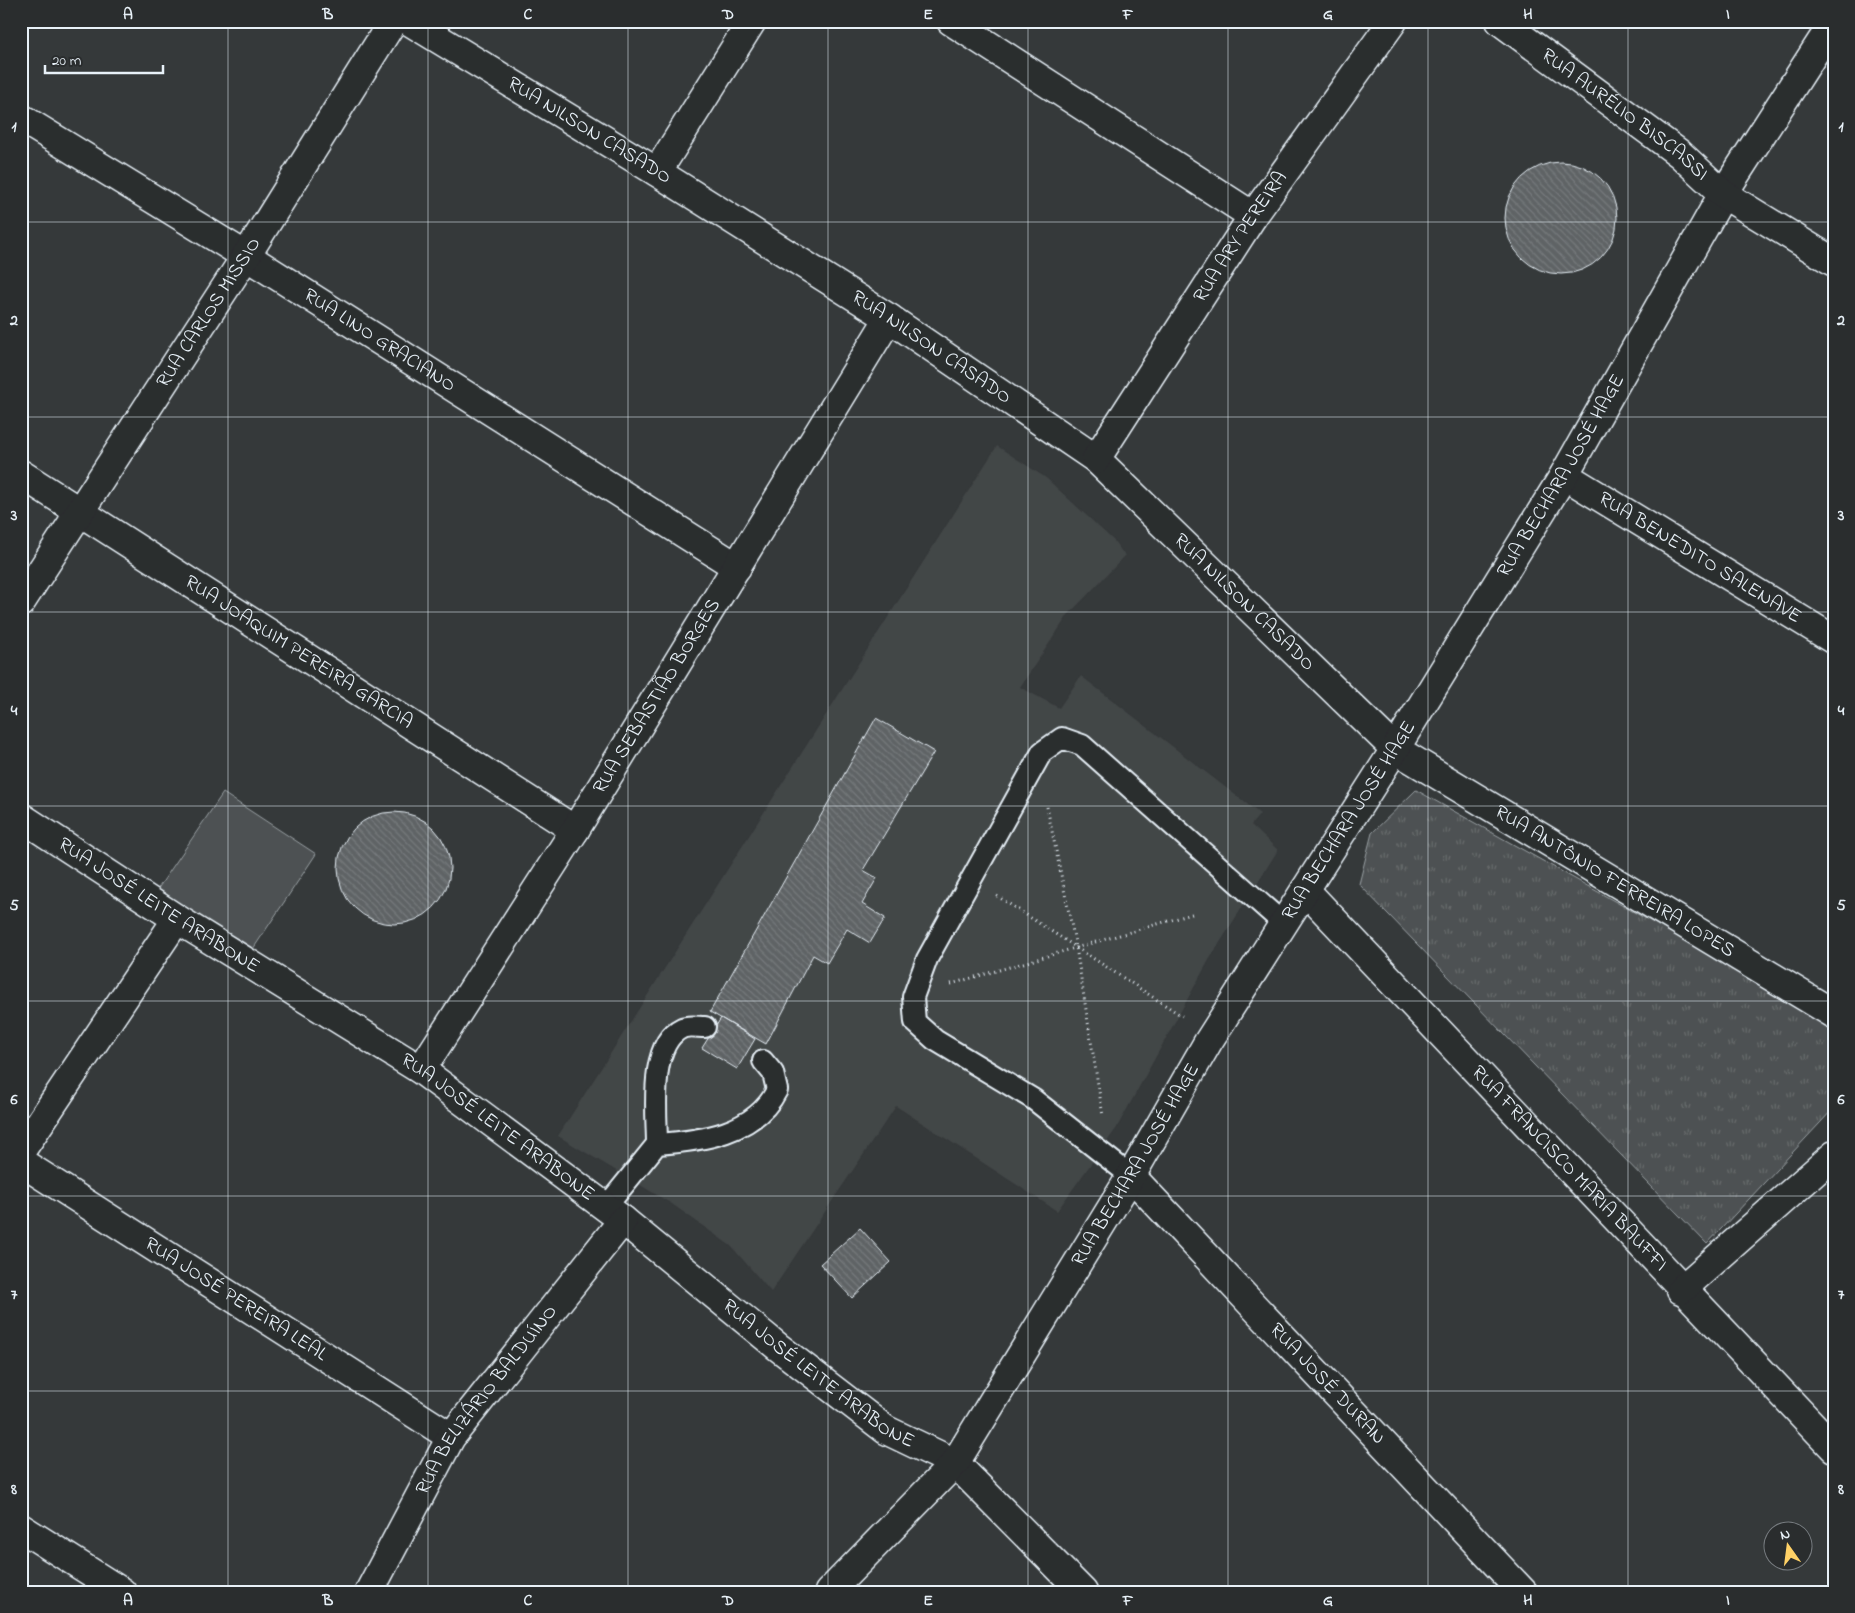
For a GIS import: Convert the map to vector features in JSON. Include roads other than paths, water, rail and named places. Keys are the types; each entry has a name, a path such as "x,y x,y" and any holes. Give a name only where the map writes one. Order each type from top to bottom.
{"street":[{"name":"RUA CARLOS MISSIO","path":"21,602 246,256 393,21"},
{"name":"RUA NILSON CASADO","path":"409,21 657,172 889,318 1096,459 1395,749"},
{"path":"657,172 752,21"},
{"path":"951,21 1253,216"},
{"name":"RUA ARY PEREIRA","path":"1096,459 1253,216 1393,21"},
{"name":"RUA AURÉLIO BISCASSI","path":"1500,21 1680,154 1723,194 1834,262"},
{"name":"RUA BECHARA JOSÉ HAGE","path":"829,1592 955,1463 1131,1176 1208,1042 1395,749 1564,475 1723,194 1834,22"},
{"name":"RUA LINO GRACIANO","path":"21,118 246,256 737,568"},
{"name":"RUA SEBASTIÃO BORGES","path":"420,1070 575,830 889,318"},
{"name":"RUA JOAQUIM PEREIRA GARCIA","path":"21,474 575,830"},
{"name":"RUA BENEDITO SALENAVE","path":"1564,475 1834,640"},
{"name":"RUA ANTÔNIO FERREIRA LOPES","path":"1395,749 1834,1014"},
{"name":"RUA JOSÉ LEITE ARABONE","path":"21,817 177,919 420,1070 614,1214 778,1347 886,1430 955,1463 1083,1592"},
{"name":"RUA FRANCISCO MARIA BAUFFI","path":"1305,890 1681,1290 1834,1448"},
{"path":"21,1151 177,919"},
{"path":"1681,1290 1834,1155"},
{"name":"RUA JOSÉ PEREIRA LEAL","path":"21,1162 452,1437"},
{"name":"RUA JOSÉ DURAN","path":"1131,1176 1523,1592"},
{"name":"RUA BELIZÁRIO BALDUÍNO","path":"369,1592 452,1437 614,1214"},
{"path":"21,1528 122,1592"}],"lane":[{"path":"1131,1176 1033,1099 935,1040 915,1022 913,997 926,959 1042,752 1062,738 1082,745 1284,924"},
{"path":"614,1214 657,1144 658,1066 664,1047 672,1035 683,1027 705,1027"},
{"path":"657,1144 698,1141 741,1126 769,1106 777,1090 773,1073 763,1062"}]}
